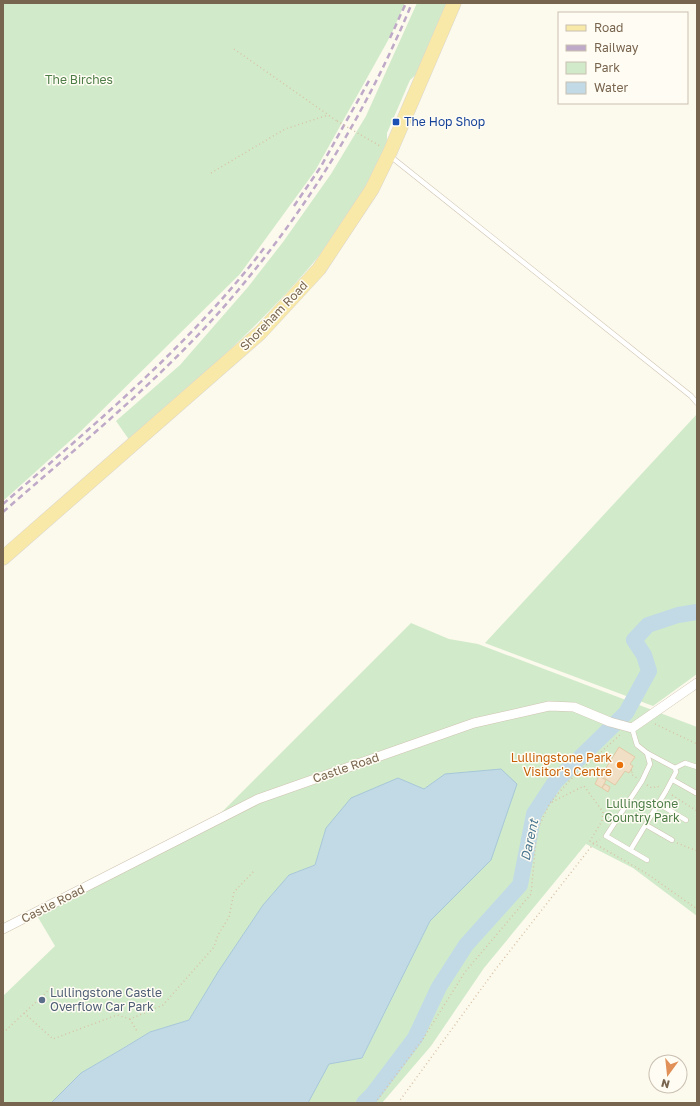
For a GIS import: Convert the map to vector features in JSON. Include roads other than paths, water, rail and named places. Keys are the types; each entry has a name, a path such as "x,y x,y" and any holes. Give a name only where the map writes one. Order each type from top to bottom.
{"main road":[{"name":"Shoreham Road","path":"3,558 260,333 319,269 368,195 390,154 454,3"}],"street":[{"path":"626,727 697,683"},
{"name":"Castle Road","path":"3,929 258,799 474,723 549,706 574,707 626,727"}],"lane":[{"path":"390,154 697,402"},
{"path":"626,727 637,745 647,753 675,768"},
{"path":"647,753 650,764 642,781 606,836 631,849 647,860"},
{"path":"675,768 685,763 697,767"},
{"path":"631,849 673,780 676,772 675,768"},
{"path":"673,780 696,793"},
{"path":"659,804 686,820"},
{"path":"646,825 672,840"}],"water":[{"path":"501,769 517,784 491,860 430,921 362,1058 329,1064 308,1103 51,1103 81,1073 150,1032 189,1020 218,972 263,905 289,875 315,865 326,828 351,798 398,778 424,789 445,774"}],"waterway":[{"name":"Darent","path":"364,1103 372,1095 415,1038 439,987 466,945 520,885 534,814 555,782 626,713 649,671 644,655 634,640 648,625 678,615 697,612"}],"railway":[{"path":"390,38 406,3"},
{"path":"3,512 111,418 189,345 244,283 273,247 326,170 350,129 393,46 412,3"},
{"path":"294,206 320,168 370,79"},
{"path":"3,504 107,413 173,350 236,283 265,247"}],"place":[{"name":"The Hop Shop","path":"396,122"},
{"name":"Lullingstone Park Visitor's Centre","path":"620,765"},
{"name":"Lullingstone Castle Overflow Car Park","path":"42,1000"}],"park label":[{"name":"The Birches","path":"79,80"},
{"name":"Lullingstone Country Park","path":"642,811"}]}
